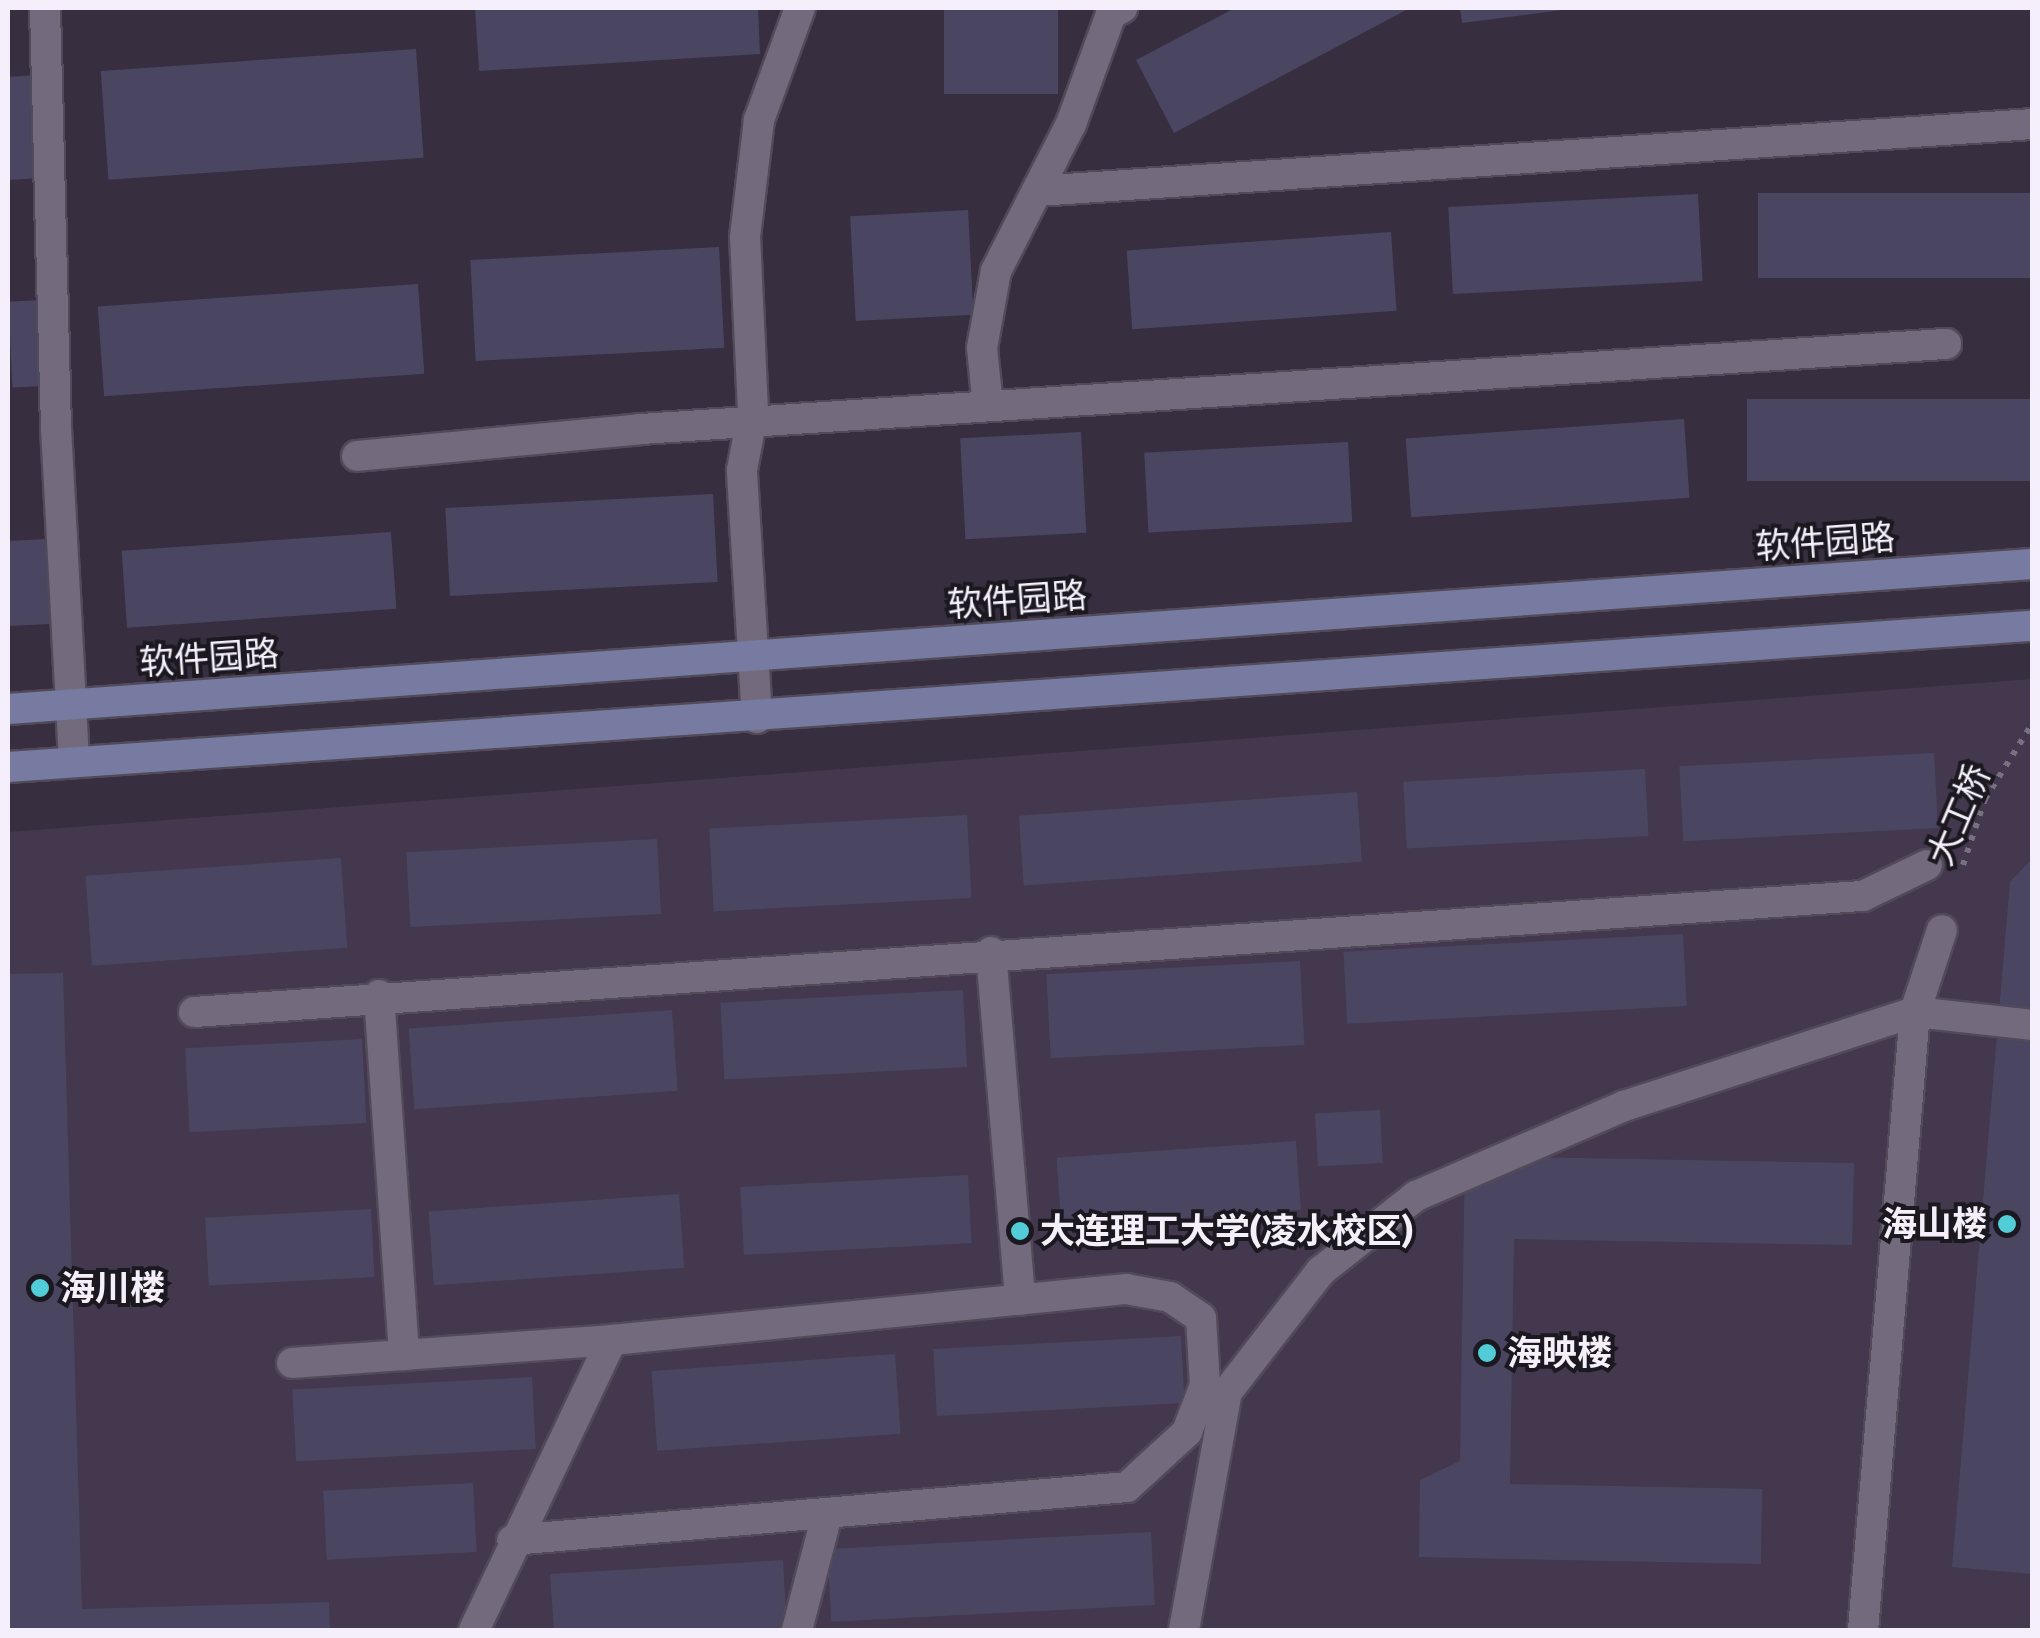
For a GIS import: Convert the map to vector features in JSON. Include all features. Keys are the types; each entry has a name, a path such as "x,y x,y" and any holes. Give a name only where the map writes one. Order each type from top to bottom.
{"main road":[{"name":"软件园路","path":"8,708 2032,564"},
{"path":"8,767 757,718 2032,626"}],"street":[{"path":"45,8 74,762"},
{"path":"757,718 742,470 751,422 747,218 759,120 800,8"},
{"path":"988,406 982,348 996,271 1071,124 1114,10"},
{"path":"1037,190 2032,124"},
{"path":"357,456 751,422 1946,344"},
{"path":"194,1012 379,995 991,952 1863,896 1927,865"},
{"path":"1863,1630 1915,1012 1942,930"},
{"path":"991,952 1020,1300"},
{"path":"379,995 404,1356"},
{"path":"1184,1630 1226,1392 1321,1271 1416,1196 1624,1106 1915,1012 2032,1024"},
{"path":"292,1363 612,1340 1126,1289 1170,1297 1201,1318 1205,1385 1188,1432 1127,1488 512,1540"},
{"path":"474,1630 512,1540 612,1340"},
{"path":"798,1630 827,1515"}],"path":[{"name":"大工桥","path":"1960,874 1985,799 2032,724"}],"shaded area":[{"name":"大连理工大学(凌水校区)","path":"2032,679 2032,1630 8,1630 8,832"}],"building":[{"path":"475,8 758,8 760,54 479,71"},
{"path":"944,8 1058,8 1058,94 944,94"},
{"path":"1235,8 1410,8 1174,133 1136,60"},
{"path":"1460,8 1562,8 1562,10 1462,23"},
{"path":"416,49 424,158 108,180 101,71"},
{"path":"35,75 41,178 8,180 8,77"},
{"path":"1758,193 2032,193 2032,278 1758,278"},
{"path":"1698,194 1703,281 1453,294 1448,207"},
{"path":"968,210 973,315 856,321 850,216"},
{"path":"1391,232 1397,311 1132,329 1127,250"},
{"path":"719,247 724,348 476,361 470,260"},
{"path":"418,284 424,374 104,396 98,306"},
{"path":"40,300 45,386 13,388 8,302"},
{"path":"1747,399 2032,399 2032,481 1747,481"},
{"path":"1684,419 1690,498 1411,517 1406,438"},
{"path":"1081,432 1086,533 965,539 960,438"},
{"path":"1348,442 1352,522 1148,533 1144,453"},
{"path":"713,494 718,582 450,596 445,508"},
{"path":"391,532 396,609 127,628 122,551"},
{"path":"45,539 51,624 8,626 8,541"},
{"path":"1934,753 1938,828 1683,841 1679,766"},
{"path":"1645,769 1649,836 1407,849 1403,782"},
{"path":"1357,792 1362,862 1024,885 1019,816"},
{"path":"967,815 971,898 714,911 709,829"},
{"path":"657,839 661,914 410,927 406,852"},
{"path":"341,858 347,948 92,966 86,876"},
{"name":"海山楼","path":"2032,859 2032,1574 1952,1567 2010,882"},
{"path":"1683,934 1687,1006 1347,1024 1343,952"},
{"path":"1300,961 1304,1045 1051,1058 1046,974"},
{"name":"海川楼","path":"63,973 82,1609 329,1602 330,1630 8,1630 8,974"},
{"path":"963,990 967,1067 724,1080 720,1003"},
{"path":"672,1010 678,1091 414,1109 409,1028"},
{"path":"362,1039 366,1123 190,1132 185,1048"},
{"path":"1380,1110 1383,1163 1318,1166 1315,1113"},
{"path":"1296,1141 1301,1210 1061,1227 1057,1158"},
{"name":"海映楼","path":"1465,1156 1854,1163 1852,1245 1514,1239 1510,1484 1762,1489 1761,1564 1419,1557 1420,1480 1460,1461"},
{"path":"968,1175 972,1243 744,1255 740,1187"},
{"path":"679,1194 684,1268 434,1285 429,1212"},
{"path":"371,1209 375,1277 209,1286 205,1218"},
{"path":"1181,1336 1185,1403 937,1416 933,1349"},
{"path":"895,1354 901,1434 657,1451 652,1371"},
{"path":"532,1377 536,1449 296,1461 292,1390"},
{"path":"473,1483 477,1552 327,1560 323,1491"},
{"path":"1151,1532 1155,1605 831,1622 827,1549"},
{"path":"783,1560 787,1630 554,1630 550,1574"}],"place":[{"name":"海山楼","path":"2007,1224"},
{"name":"大连理工大学(凌水校区)","path":"1020,1231"},
{"name":"海川楼","path":"40,1288"},
{"name":"海映楼","path":"1487,1353"}]}
